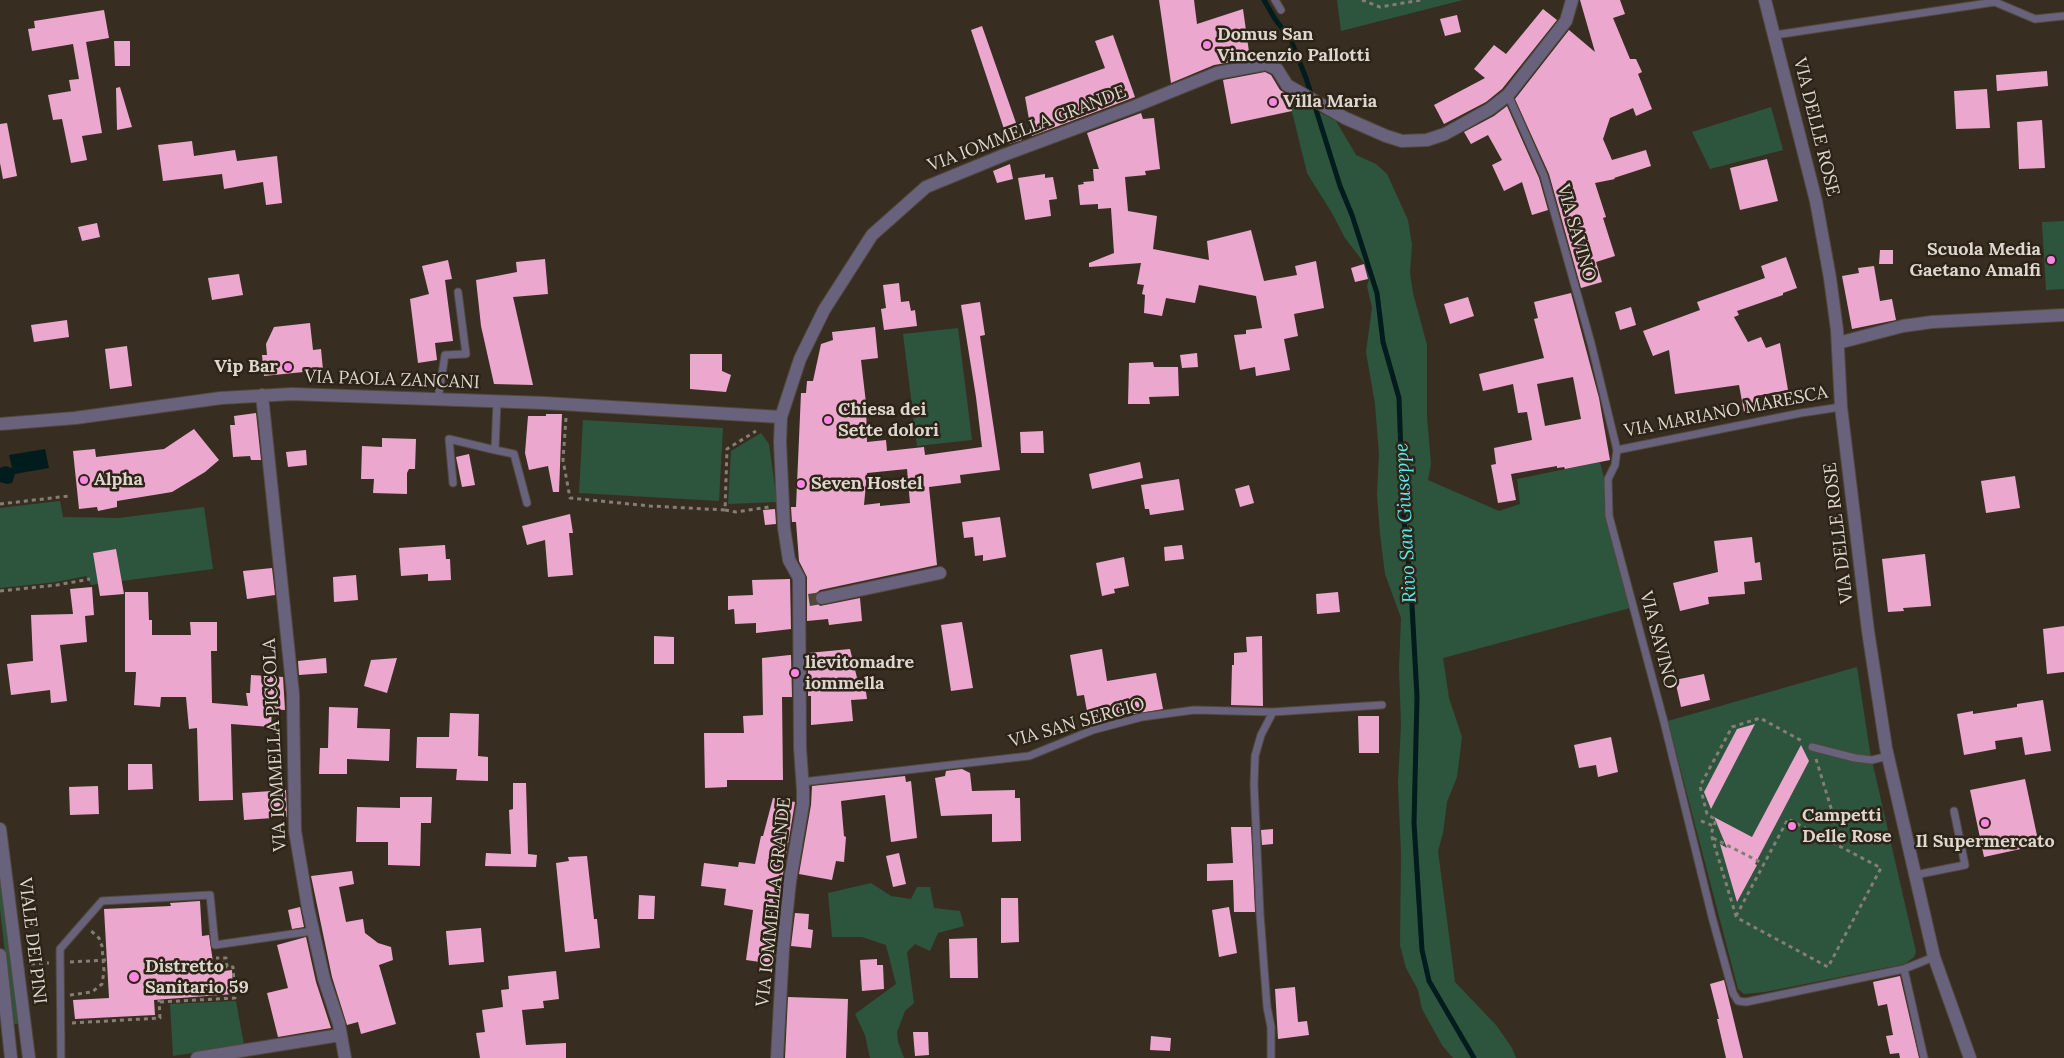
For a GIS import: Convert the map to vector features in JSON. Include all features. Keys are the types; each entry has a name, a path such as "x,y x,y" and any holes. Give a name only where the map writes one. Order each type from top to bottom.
{"street":[{"path":"1508,95 1566,21 1572,0"},
{"name":"VIA DELLE ROSE","path":"1765,0 1819,214 1830,278 1838,344 1841,407 1868,631 1888,756 1934,957 1970,1058"},
{"name":"VIA IOMMELLA GRANDE","path":"778,1058 783,949 790,881 803,804 804,600 799,578 789,560 784,528 780,442 781,417 800,359 824,310 872,235 926,187 1217,73 1266,64 1278,69 1287,85 1345,118 1402,141 1427,140 1445,134 1490,109 1508,95"},
{"path":"1838,344 1903,326 1932,322 2064,315"},
{"name":"VIA PAOLA ZANCANI","path":"1,423 75,418 221,398 262,395 338,395 438,399 781,417"},
{"name":"VIA IOMMELLA PICCOLA","path":"262,395 293,694 295,832 300,870 313,931 324,979 339,1024 345,1058"},
{"path":"822,598 940,573"},
{"name":"VIALE DEI PINI","path":"0,829 29,1058"},
{"name":"VIALE DEI PINI","path":"0,955 12,1058"},
{"path":"197,1058 340,1035"}],"lane":[{"path":"1275,0 1281,10"},
{"path":"1775,35 1995,2 2035,19 2064,16"},
{"name":"VIA SAVINO","path":"1508,95 1544,176 1578,290 1617,450 1615,466 1608,479 1609,516 1664,722 1712,918 1733,992 1738,1001 1746,1002 1904,969 1934,957"},
{"path":"438,399 444,355 466,354 458,292"},
{"path":"495,450 497,402"},
{"name":"VIA MARIANO MARESCA","path":"1617,450 1801,413 1841,407"},
{"path":"453,483 449,439 514,454 527,503"},
{"name":"VIA SAN SERGIO","path":"802,782 1029,756 1093,730 1142,717 1194,710 1272,712 1382,705"},
{"path":"1271,1058 1271,1027 1267,1007 1260,914 1254,786 1255,756 1261,735 1272,712"},
{"path":"1812,747 1855,758 1872,760 1888,756"},
{"path":"1915,875 1965,865 1954,811"},
{"path":"61,1058 60,949 102,901 210,895 215,945 313,931"},
{"path":"1904,969 1924,1058"}],"path":[{"path":"1362,0 1380,7 1421,0"},
{"path":"1393,0 1394,5"},
{"path":"566,413 563,460 570,498 736,512 774,506"},
{"path":"725,510 727,449 760,429"},
{"path":"0,504 69,496"},
{"path":"0,592 90,579"},
{"path":"1736,916 1788,819 1881,868 1828,967 1736,916 1711,834 1716,820 1707,814 1700,786 1732,727 1760,718 1812,747 1835,821 1826,839"},
{"path":"1713,837 1764,864"},
{"path":"61,996 95,990 102,984 105,960 99,938 88,929 77,928"},
{"path":"61,1023 160,1018 160,1001 235,998 233,967 227,968 226,958 216,959 215,945"},
{"path":"95,961 105,960"},
{"path":"31,964 50,963"}],"green space":[{"path":"1337,0 1463,0 1341,31"},
{"path":"1288,95 1336,121 1356,155 1376,164 1387,174 1408,220 1412,245 1410,273 1413,293 1427,345 1427,417 1431,464 1428,480 1499,511 1520,504 1517,479 1600,462 1604,478 1605,517 1630,608 1443,658 1449,698 1462,737 1457,777 1447,802 1443,833 1438,851 1455,982 1496,1025 1512,1048 1516,1058 1453,1058 1442,1045 1422,1009 1418,990 1406,968 1400,945 1401,854 1398,783 1401,725 1399,669 1401,618 1385,574 1380,534 1377,495 1379,454 1375,404 1366,352 1372,308 1367,286 1369,280 1365,264 1345,238 1307,173"},
{"path":"1771,107 1783,150 1710,169 1692,132"},
{"path":"2064,221 2064,289 2046,290 2042,222"},
{"path":"958,328 972,440 917,446 903,334"},
{"path":"583,420 723,428 719,501 579,493"},
{"path":"761,433 769,444 777,502 728,504 731,451"},
{"path":"60,501 63,517 119,518 204,507 213,569 91,585 86,576 56,582 0,588 0,508"},
{"name":"Campetti Delle Rose","path":"1857,667 1870,752 1916,952 1914,957 1905,964 1765,992 1744,994 1738,989 1668,721"},
{"path":"0,876 19,1024 13,1024 0,909"},
{"path":"871,883 891,896 911,899 917,887 930,887 934,908 960,911 964,926 938,933 930,951 915,944 907,952 914,1003 905,1011 897,1032 898,1042 904,1058 870,1058 865,1035 855,1014 896,984 886,945 862,937 832,937 828,893"},
{"path":"236,1001 244,1045 173,1056 170,1004"}],"water":[{"path":"45,449 49,468 15,474 12,483 0,482 0,468 5,466 12,468 9,455"}],"building":[{"name":"Domus San Vincenzio Pallotti","path":"1159,0 1194,0 1197,24 1243,9 1250,59 1214,65 1171,83"},
{"path":"1580,0 1620,0 1625,14 1613,18 1630,59 1636,59 1642,72 1638,74 1652,109 1636,116 1633,108 1610,118 1603,139 1612,160 1646,150 1651,166 1615,179 1595,183 1606,217 1603,218 1615,256 1596,262 1602,282 1581,288 1549,174 1515,99 1569,30 1595,52"},
{"path":"1543,9 1557,20 1502,89 1486,102 1444,124 1434,105 1485,78 1474,69 1494,45 1506,54"},
{"path":"104,10 109,38 86,42 102,133 82,136 87,160 71,163 62,119 53,120 48,95 71,91 69,80 79,79 73,44 32,51 28,29 35,28 34,21"},
{"path":"1457,15 1461,32 1445,36 1440,19"},
{"path":"982,26 1022,140 1009,144 971,30"},
{"path":"1113,35 1135,97 1032,136 1025,97 1105,68 1095,41"},
{"path":"114,41 130,41 130,66 115,66"},
{"path":"2047,71 2048,86 1997,91 1996,75"},
{"name":"Villa Maria","path":"1265,72 1271,75 1280,90 1288,95 1292,111 1231,124 1223,80"},
{"path":"120,87 132,127 117,130 116,88"},
{"path":"1987,89 1990,128 1956,129 1954,91"},
{"path":"1507,106 1539,178 1548,210 1532,215 1522,182 1504,191 1492,165 1502,160 1488,135 1471,144 1464,132 1494,116"},
{"path":"1141,113 1143,119 1154,118 1160,169 1145,171 1146,175 1125,177 1128,211 1157,216 1153,249 1209,260 1207,241 1251,230 1264,281 1297,275 1295,266 1316,261 1324,308 1294,314 1298,336 1284,339 1290,370 1256,376 1255,367 1240,370 1234,335 1246,334 1246,330 1262,328 1256,296 1199,285 1195,303 1166,298 1162,316 1144,313 1145,295 1142,294 1144,285 1137,284 1141,263 1089,267 1089,263 1114,253 1111,208 1098,209 1098,204 1080,205 1078,185 1084,184 1083,182 1094,181 1093,169 1099,169 1087,133"},
{"path":"2042,120 2045,168 2019,169 2017,122"},
{"path":"7,123 17,176 3,179 0,163 0,124"},
{"path":"192,141 194,156 235,150 237,161 277,156 282,203 266,205 263,182 224,189 222,174 163,181 158,145"},
{"path":"1767,159 1778,201 1740,210 1730,168"},
{"path":"1010,164 1013,179 997,183 993,171"},
{"path":"1045,174 1045,178 1053,177 1057,199 1049,200 1051,216 1025,220 1018,178"},
{"path":"97,223 100,237 82,241 78,227"},
{"path":"1880,250 1893,250 1893,264 1879,264"},
{"path":"1786,257 1797,288 1783,293 1783,295 1737,311 1739,315 1734,317 1748,342 1761,337 1766,348 1780,343 1788,390 1756,396 1758,410 1744,412 1739,385 1675,394 1669,350 1653,356 1643,331 1700,310 1697,302 1765,278 1761,266"},
{"path":"545,259 548,294 513,297 533,385 494,384 481,326 476,280 517,272 516,262"},
{"path":"448,260 452,279 445,280 453,341 435,343 437,360 418,363 410,299 429,294 422,266"},
{"path":"1364,264 1368,279 1355,282 1351,268"},
{"path":"1874,266 1880,301 1892,299 1896,320 1852,329 1842,276 1859,273 1858,268"},
{"path":"239,274 243,295 212,300 208,278"},
{"path":"899,283 901,302 909,301 911,311 915,310 917,326 884,330 881,309 886,308 883,285"},
{"path":"1571,293 1599,398 1610,460 1565,469 1564,467 1557,468 1557,466 1511,474 1516,500 1498,503 1491,465 1496,464 1494,448 1532,440 1527,412 1518,413 1513,384 1483,391 1479,374 1544,358 1534,319 1538,318 1534,302","holes":["1573,377 1581,419 1545,426 1537,384"]},
{"path":"1468,297 1474,316 1450,324 1444,304"},
{"path":"980,302 985,335 980,336 1000,470 960,475 961,483 929,487 937,565 820,590 814,595 814,599 820,606 860,598 862,621 829,625 828,619 807,621 807,577 799,561 796,522 792,522 791,507 796,507 801,393 806,393 807,381 813,381 821,344 833,340 832,332 875,327 878,358 861,360 866,403 867,442 886,440 887,451 924,447 925,455 982,447 961,305","holes":["907,469 910,503 880,506 880,503 864,505 867,473"]},
{"path":"1631,307 1636,325 1620,330 1615,312"},
{"path":"67,320 69,337 34,342 31,325"},
{"path":"310,323 313,350 321,349 323,370 264,376 262,355 267,355 266,344 274,327"},
{"path":"127,346 132,386 110,389 105,349"},
{"path":"1197,353 1198,367 1182,368 1180,355"},
{"path":"690,354 722,354 722,371 731,375 726,392 690,389"},
{"path":"1153,362 1154,367 1178,367 1179,396 1149,397 1150,404 1128,404 1129,363"},
{"path":"256,413 261,460 251,460 250,456 233,457 230,425 235,425 234,416"},
{"path":"546,414 562,414 559,492 553,492 548,466 529,470 525,453 528,416 546,416"},
{"path":"194,429 219,460 205,472 172,492 117,501 117,507 98,511 97,507 79,509 73,451 95,449 96,457 164,449"},
{"path":"1043,431 1044,453 1021,453 1020,432"},
{"path":"382,438 416,439 415,469 409,469 407,473 407,494 373,493 374,479 361,479 362,446 382,447"},
{"path":"306,450 307,465 288,467 286,452"},
{"path":"469,454 475,485 462,487 456,457"},
{"path":"1140,462 1143,478 1092,489 1089,474"},
{"path":"2015,476 2020,508 1986,513 1981,481"},
{"path":"1179,479 1184,510 1150,515 1149,509 1145,509 1141,485"},
{"path":"1249,485 1254,503 1240,507 1235,489"},
{"path":"775,509 776,524 765,525 763,510"},
{"path":"570,514 573,533 569,533 573,575 548,577 545,540 527,545 522,526"},
{"path":"1000,517 1006,557 983,561 983,555 975,556 973,537 964,538 962,522"},
{"path":"1752,537 1755,563 1760,562 1762,580 1744,582 1745,594 1708,597 1709,604 1680,611 1673,583 1718,572 1714,541"},
{"path":"445,545 446,559 450,559 451,580 428,581 428,574 401,576 399,548"},
{"path":"1182,545 1184,559 1165,561 1164,547"},
{"path":"116,549 124,594 100,596 93,553"},
{"path":"1925,554 1931,606 1903,608 1904,611 1888,612 1882,559"},
{"path":"1124,557 1129,586 1114,589 1115,593 1102,596 1096,563"},
{"path":"272,568 275,595 247,599 243,571"},
{"path":"356,575 358,600 334,602 333,577"},
{"path":"790,579 791,629 756,633 756,623 735,624 734,609 728,610 728,596 753,595 752,580"},
{"path":"92,587 94,615 85,616 87,642 60,645 67,701 51,703 50,690 11,695 7,664 33,661 31,615 73,614 70,589"},
{"path":"125,592 148,592 149,620 152,620 152,635 191,635 190,622 217,622 217,651 211,651 212,703 248,706 246,693 250,693 251,675 283,677 285,710 272,709 271,727 231,724 233,800 199,801 197,728 189,729 186,697 161,697 160,707 134,705 136,672 125,672"},
{"path":"1338,592 1340,612 1317,614 1316,594"},
{"path":"962,622 973,688 951,691 941,625"},
{"path":"2064,626 2064,672 2047,674 2043,629"},
{"path":"654,636 674,637 674,664 654,664"},
{"path":"1262,636 1263,706 1231,705 1234,653 1247,652 1246,637"},
{"path":"850,649 859,686 865,685 867,699 851,700 853,721 811,725 811,696 808,696 808,653"},
{"path":"1102,649 1107,681 1156,673 1163,709 1089,722 1084,695 1077,696 1070,655"},
{"path":"791,655 792,697 782,697 783,780 727,780 727,787 705,788 704,733 744,733 743,716 763,715 762,658"},
{"path":"326,658 327,673 299,675 298,661"},
{"path":"397,658 387,693 364,686 371,660"},
{"path":"1704,674 1710,700 1681,707 1675,680"},
{"path":"2043,700 2051,751 2025,755 2022,737 1995,741 1996,749 1964,755 1957,714 1973,711 1973,714 2017,707 2017,704"},
{"path":"329,707 358,708 357,728 390,729 389,761 347,759 347,774 319,774 320,748 328,748"},
{"path":"450,713 479,714 478,756 488,757 488,781 456,780 457,769 416,768 417,737 449,737"},
{"path":"1358,716 1379,716 1379,753 1359,753"},
{"path":"1755,724 1711,809 1704,792 1737,729"},
{"path":"1611,737 1618,772 1598,777 1596,765 1579,768 1574,745"},
{"path":"1801,745 1809,761 1737,902 1720,844 1727,848 1714,817 1752,837"},
{"path":"128,764 152,764 153,789 128,790"},
{"path":"962,769 970,773 972,791 1015,790 1015,798 1020,798 1021,841 992,842 992,814 941,816 935,778 945,776 946,771"},
{"path":"905,776 906,782 911,781 917,838 891,842 885,795 841,801 844,836 846,837 844,862 836,861 832,880 799,874 811,805 812,786"},
{"path":"2025,779 2039,845 1984,857 1970,790"},
{"path":"513,783 526,783 528,854 537,855 536,867 485,866 486,853 511,854 509,810 513,809"},
{"path":"98,786 99,814 70,815 69,787"},
{"path":"286,790 287,817 244,820 242,793"},
{"path":"400,797 432,797 431,823 421,823 420,866 388,865 388,842 356,842 357,807 400,808"},
{"path":"773,798 795,802 782,880 774,964 746,960 753,910 724,905 726,889 701,886 704,863 738,867 739,862 755,864 761,836 763,836"},
{"path":"1231,827 1251,827 1255,912 1234,912 1233,880 1207,881 1207,864 1233,863"},
{"path":"1273,829 1273,844 1262,845 1261,830"},
{"path":"899,853 906,884 893,887 886,856"},
{"path":"587,856 594,919 597,919 600,948 565,952 556,863 569,861 568,857"},
{"path":"352,871 354,884 339,887 346,922 363,919 365,933 378,943 391,947 393,960 379,965 396,1024 361,1034 358,1022 347,1025 332,977 311,876"},
{"path":"639,895 655,896 654,919 638,919"},
{"path":"1001,898 1018,898 1019,942 1001,943"},
{"path":"200,901 202,936 209,935 213,962 223,961 224,971 232,970 233,994 154,1000 155,1015 75,1019 73,1000 109,998 104,909 171,906 170,903"},
{"path":"300,907 304,927 292,929 288,910"},
{"path":"1229,907 1237,953 1219,957 1212,910"},
{"path":"795,913 809,914 808,929 813,930 811,948 791,946"},
{"path":"481,928 484,962 449,965 446,931"},
{"path":"306,937 316,982 331,1028 278,1037 267,993 288,988 277,945"},
{"path":"977,938 978,978 950,978 949,939"},
{"path":"877,959 877,965 883,965 884,989 862,991 860,960"},
{"path":"556,971 559,999 543,1001 544,1008 522,1010 526,1045 566,1043 566,1058 480,1058 476,1033 485,1032 482,1010 503,1007 501,990 509,989 508,976"},
{"path":"1900,976 1919,1058 1900,1058 1899,1053 1890,1054 1886,1036 1893,1035 1887,1004 1878,1006 1873,982"},
{"path":"1724,980 1743,1058 1726,1058 1710,984"},
{"path":"1295,987 1298,1022 1307,1021 1309,1035 1278,1039 1275,989"},
{"path":"788,997 848,999 846,1058 785,1058"},
{"path":"913,1032 928,1032 929,1055 915,1056"},
{"path":"1151,1036 1171,1038 1170,1051 1150,1050"}],"waterway":[{"name":"Rivo San Giuseppe","path":"1264,0 1275,19 1291,40 1306,78 1340,186 1352,215 1377,293 1383,342 1399,398 1403,512 1411,587 1417,697 1414,823 1422,950 1429,981 1474,1058"}],"tunnel":[{"path":"809,600 822,598"}],"place":[{"name":"Domus San Vincenzio Pallotti","path":"1207,45"},
{"name":"Villa Maria","path":"1273,102"},
{"name":"Scuola Media Gaetano Amalfi","path":"2051,260"},
{"name":"Vip Bar","path":"288,367"},
{"name":"Chiesa dei Sette dolori","path":"828,420"},
{"name":"Alpha","path":"84,480"},
{"name":"Seven Hostel","path":"801,484"},
{"name":"lievitomadre iommella","path":"795,673"},
{"name":"Il Supermercato","path":"1985,823"},
{"name":"Campetti Delle Rose","path":"1792,826"},
{"name":"Distretto Sanitario 59","path":"134,977"}]}
